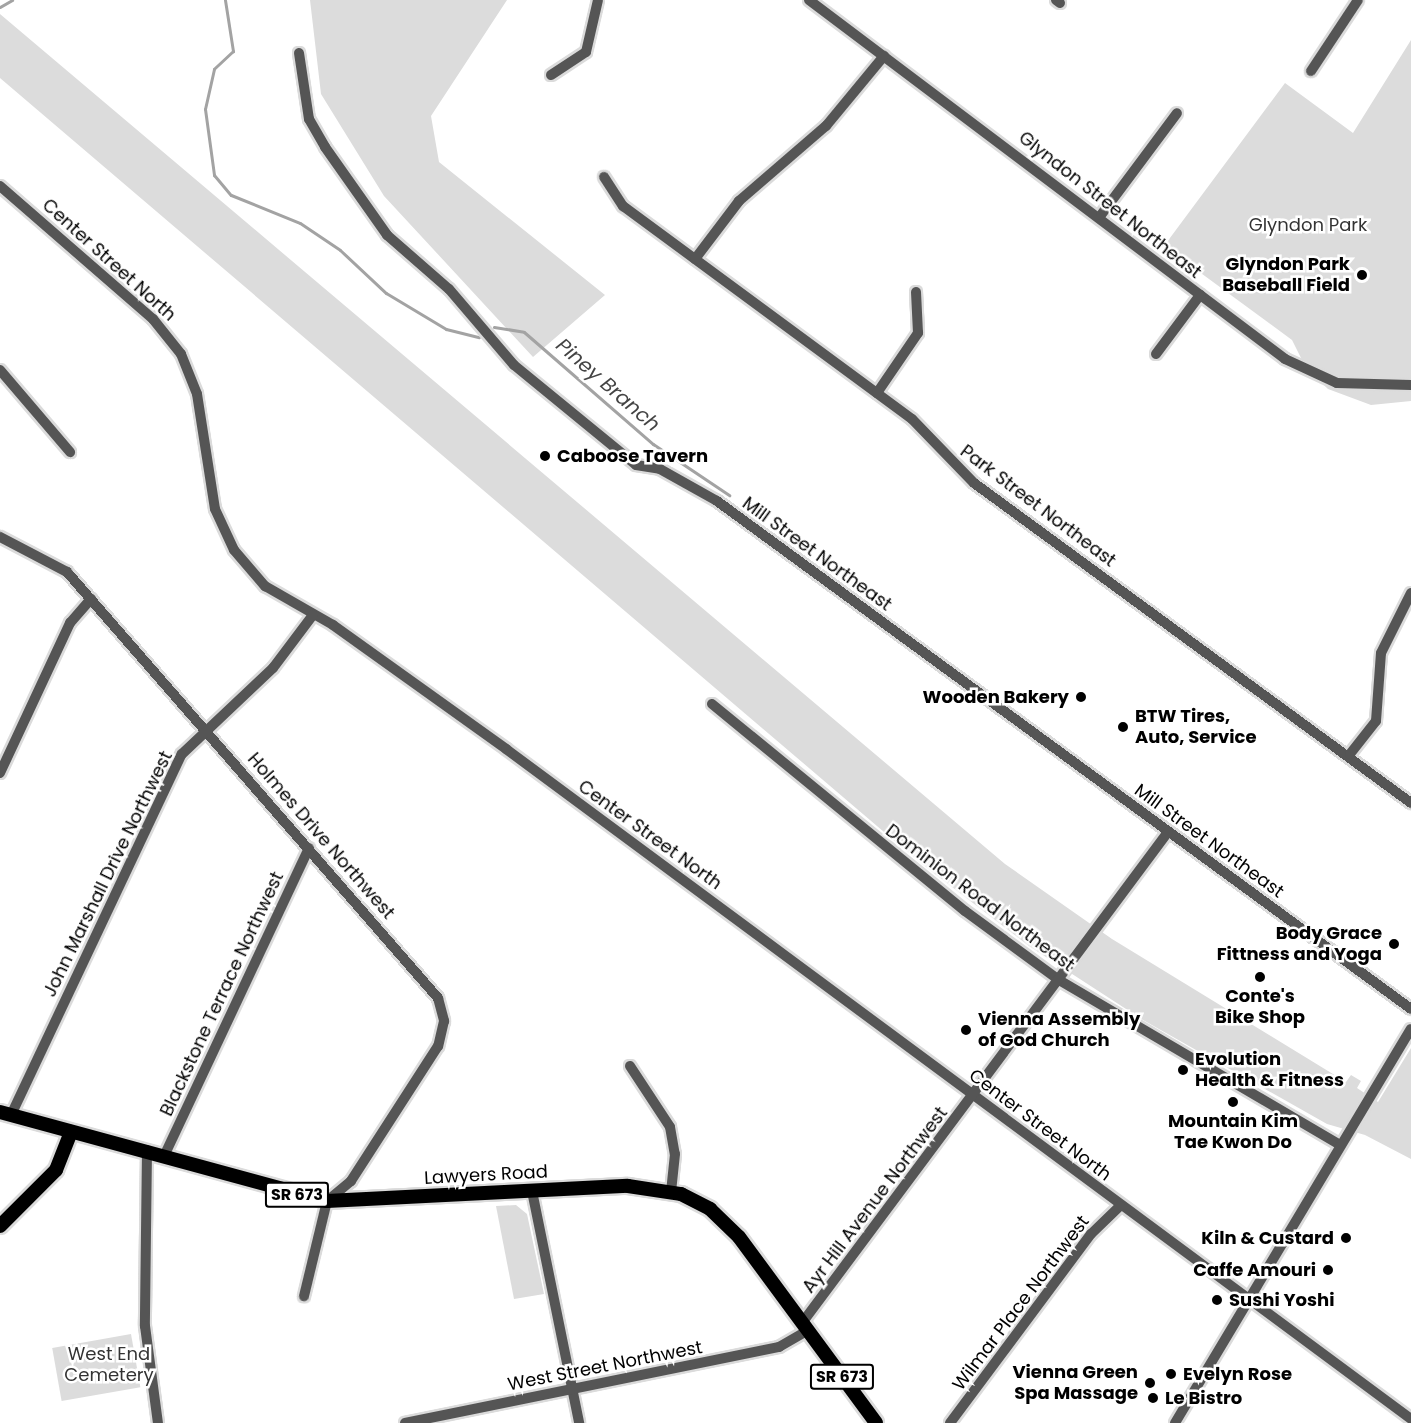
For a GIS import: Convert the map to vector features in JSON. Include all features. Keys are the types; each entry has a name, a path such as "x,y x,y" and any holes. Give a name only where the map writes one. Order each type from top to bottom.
{"main road":[{"name":"Lawyers Road","path":"5,1114 165,1154 327,1201 628,1186 671,1191 722,1218 876,1423"},
{"path":"0,1226 56,1170 70,1132"}],"street":[{"path":"551,75 586,52 598,0"},
{"name":"Glyndon Street Northeast","path":"809,0 1101,215 1200,295 1317,376 1357,387 1411,385"},
{"path":"1311,70 1358,0"},
{"name":"Mill Street Northeast","path":"299,53 309,119 325,147 387,235 449,289 514,365 636,465 660,469 717,501 1411,1009"},
{"path":"695,259 739,201 826,126 884,56"},
{"path":"1101,215 1177,113"},
{"name":"Park Street Northeast","path":"604,177 623,206 877,393 1010,511 1350,754 1411,803"},
{"name":"Center Street North","path":"0,186 168,335 197,394 209,487 223,530 266,586 313,615 497,742 1120,1206 1411,1419"},
{"path":"877,393 918,333 915,292"},
{"path":"1156,354 1200,295"},
{"path":"0,370 70,452"},
{"name":"Holmes Drive Northwest","path":"0,537 51,560 92,598 438,998 444,1021 438,1046 351,1181 327,1201"},
{"path":"1350,754 1376,721 1386,636 1411,593"},
{"path":"0,773 70,623 92,598"},
{"name":"John Marshall Drive Northwest","path":"5,1114 177,763 205,729 273,668 313,615"},
{"name":"Dominion Road Northeast","path":"712,704 929,882 1059,980 1340,1145"},
{"name":"Ayr Hill Avenue Northwest","path":"804,1327 1168,832"},
{"name":"Blackstone Terrace Northwest","path":"165,1154 309,848"},
{"path":"1175,1423 1411,1029"},
{"path":"630,1066 670,1127 675,1155 671,1191"},
{"path":"147,1150 145,1326 158,1423"},
{"path":"532,1191 579,1423"},
{"path":"304,1296 327,1201"},
{"name":"Wilmar Place Northwest","path":"950,1423 1091,1234 1120,1206"},
{"name":"West Street Northwest","path":"405,1423 572,1391 778,1347 804,1327"}],"green space":[{"path":"310,0 507,0 431,116 439,162 605,295 533,357 384,196 321,94"},
{"path":"0,14 1005,864 1112,939 1346,1082 1351,1075 1361,1081 1357,1088 1378,1102 1411,1048 1411,1159 1365,1135 1327,1124 1143,1020 1029,946 918,861 0,78"},
{"name":"Glyndon Park","path":"1411,40 1411,401 1371,405 1328,389 1306,368 1292,340 1164,246 1285,83 1353,133"},
{"path":"516,1205 527,1214 544,1294 514,1299 496,1206"},
{"name":"West End Cemetery","path":"131,1334 140,1387 62,1401 52,1348"}],"waterway":[{"name":"Piney Branch","path":"0,7 12,0"},
{"name":"Piney Branch","path":"225,0 233,51 214,69 205,109 214,175 231,195 300,223 340,250 386,293 446,329 479,337"},
{"name":"Piney Branch","path":"494,327 524,332 653,444 729,495"}],"place":[{"name":"Glyndon Park Baseball Field","path":"1362,275"},
{"name":"Caboose Tavern","path":"545,456"},
{"name":"Wooden Bakery","path":"1081,697"},
{"name":"BTW Tires, Auto, Service","path":"1123,727"},
{"name":"Body Grace Fittness and Yoga","path":"1394,944"},
{"name":"Conte's Bike Shop","path":"1260,977"},
{"name":"Vienna Assembly of God Church","path":"966,1030"},
{"name":"Evolution Health & Fitness","path":"1183,1070"},
{"name":"Mountain Kim Tae Kwon Do","path":"1233,1102"},
{"name":"Kiln & Custard","path":"1346,1238"},
{"name":"Caffe Amouri","path":"1328,1270"},
{"name":"Sushi Yoshi","path":"1217,1300"},
{"name":"Evelyn Rose","path":"1171,1374"},
{"name":"Vienna Green Spa Massage","path":"1150,1383"},
{"name":"Le Bistro","path":"1153,1398"}]}
